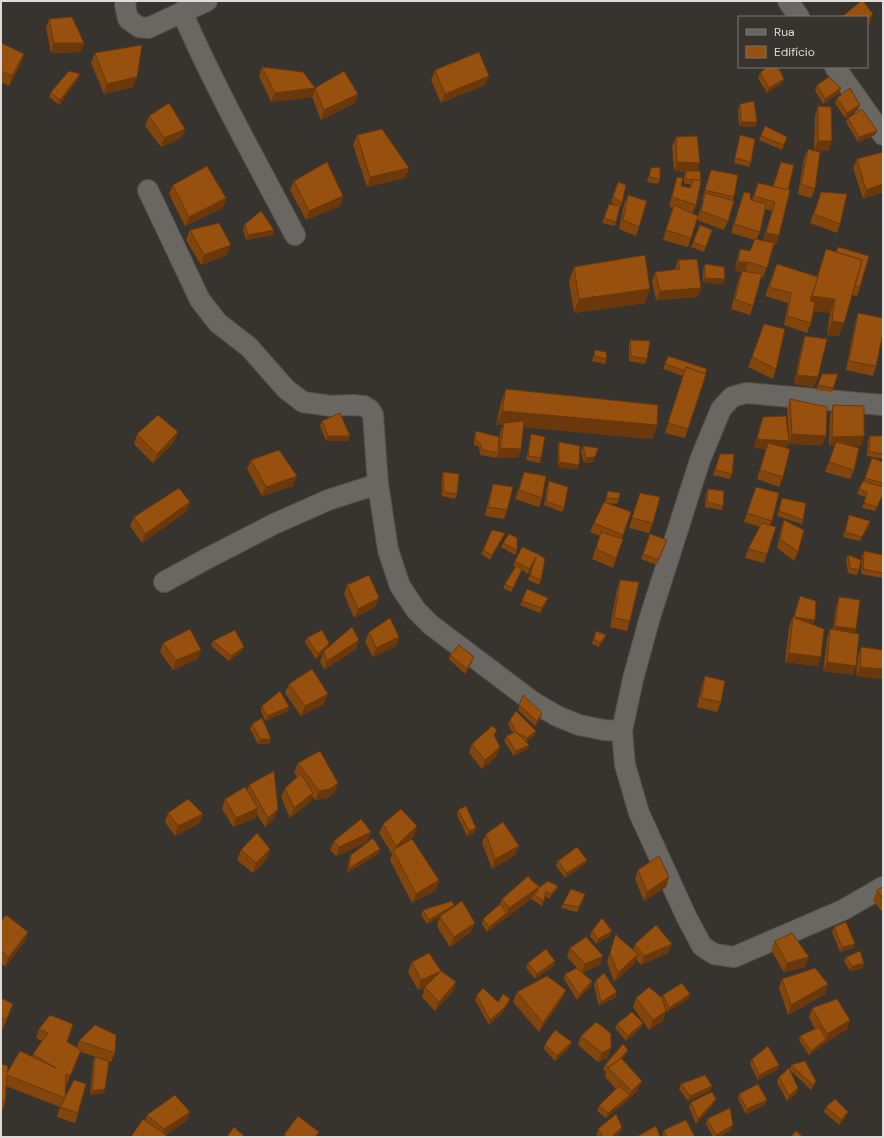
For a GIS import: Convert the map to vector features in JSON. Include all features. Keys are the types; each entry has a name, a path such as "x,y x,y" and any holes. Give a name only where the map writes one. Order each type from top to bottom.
{"street":[{"path":"126,1 125,6 128,19 138,27 148,28 206,1"},
{"path":"788,1 798,16"},
{"path":"182,12 227,106 295,235"},
{"path":"836,68 883,136"},
{"path":"148,190 200,300 218,322 249,347 286,390 303,402 330,406 364,406 370,410 373,415 378,484 388,550 400,586 416,610 432,625 533,702 557,716 579,725 604,730 622,731"},
{"path":"883,405 746,393 732,397 721,409 700,460 650,617 633,679 622,731 625,765 639,813 687,918 702,946 714,954 734,957 843,910 883,887"},
{"path":"164,582 274,524 328,500 378,484"}],"building":[{"path":"861,1 863,1 873,14 868,19 868,16 843,16"},
{"path":"72,17 84,43 54,43 49,19"},
{"path":"1,43 24,54 12,76 1,71"},
{"path":"142,45 137,77 107,84 95,53"},
{"path":"479,52 489,76 445,94 435,70"},
{"path":"262,67 303,72 315,88 275,93"},
{"path":"766,68 778,68 784,79 769,88 760,73"},
{"path":"69,71 80,74 60,100 51,92"},
{"path":"344,71 358,94 324,110 315,88"},
{"path":"829,77 841,88 825,99 817,85"},
{"path":"850,88 860,105 847,113 837,98"},
{"path":"754,101 757,122 741,122 740,104"},
{"path":"169,103 185,129 164,138 149,116"},
{"path":"818,106 831,107 832,141 818,141"},
{"path":"862,109 877,131 859,137 848,118"},
{"path":"765,126 787,137 784,145 761,136"},
{"path":"382,129 409,168 370,177 357,135"},
{"path":"740,135 755,139 751,162 735,158"},
{"path":"697,136 700,163 677,162 676,137"},
{"path":"808,149 820,152 815,189 801,184"},
{"path":"883,152 883,184 866,190 857,159"},
{"path":"327,162 343,196 309,211 294,181"},
{"path":"781,162 794,165 788,190 773,187"},
{"path":"207,166 226,198 189,217 173,185"},
{"path":"660,167 660,179 649,177 651,168"},
{"path":"711,170 738,175 734,197 705,190"},
{"path":"686,171 700,171 701,181 686,179"},
{"path":"677,177 683,178 681,186 690,188 694,179 701,181 696,205 672,197"},
{"path":"618,182 626,185 622,203 613,197"},
{"path":"758,183 790,190 779,235 766,233 775,202 754,196"},
{"path":"744,192 750,193 751,200 766,204 760,232 734,224"},
{"path":"821,192 847,194 840,224 814,214"},
{"path":"705,193 734,201 728,221 701,211"},
{"path":"628,195 647,201 639,227 623,220"},
{"path":"609,204 620,206 616,222 604,218"},
{"path":"674,205 698,216 691,238 666,230"},
{"path":"261,211 274,230 248,235 245,224"},
{"path":"219,223 231,245 204,255 190,230"},
{"path":"700,225 712,230 706,247 693,242"},
{"path":"755,239 774,243 767,268 748,262 738,262 740,249 750,251"},
{"path":"838,247 869,256 860,287 855,286 862,260 836,252"},
{"path":"826,249 862,260 844,323 832,321 835,299 812,296"},
{"path":"645,255 650,289 579,299 574,267"},
{"path":"697,259 701,288 660,291 655,272 680,269 678,260"},
{"path":"705,264 724,267 725,279 705,278"},
{"path":"777,264 818,277 810,301 815,302 811,323 787,316 791,293 769,287"},
{"path":"742,271 762,274 753,306 735,299"},
{"path":"858,313 883,318 883,333 876,366 849,361"},
{"path":"764,324 785,329 776,369 752,357"},
{"path":"805,336 827,339 818,377 797,375"},
{"path":"630,340 650,341 647,359 631,356"},
{"path":"595,350 606,352 607,359 594,356"},
{"path":"668,356 707,369 705,374 686,367 685,371 665,364"},
{"path":"686,367 706,374 688,429 668,423"},
{"path":"822,374 838,374 833,388 818,385"},
{"path":"506,389 658,405 657,425 502,411"},
{"path":"790,399 827,407 826,436 792,434"},
{"path":"833,405 864,406 864,436 832,437"},
{"path":"340,413 350,436 328,436 322,421"},
{"path":"158,415 178,432 157,454 137,434"},
{"path":"786,416 789,441 757,439 763,417"},
{"path":"524,421 521,449 500,448 504,423"},
{"path":"476,431 499,437 498,453 482,450 480,443 475,440"},
{"path":"531,434 545,437 541,458 528,456"},
{"path":"870,436 883,436 883,454 869,451"},
{"path":"559,442 580,446 579,465 559,462"},
{"path":"836,442 859,448 854,470 829,462"},
{"path":"768,443 790,449 783,477 760,470"},
{"path":"583,446 598,448 595,457 586,458"},
{"path":"279,450 297,476 266,487 251,460"},
{"path":"720,454 734,454 732,474 715,470"},
{"path":"872,458 883,462 883,483 865,478"},
{"path":"443,472 459,474 457,494 444,492"},
{"path":"524,472 546,476 542,498 519,490"},
{"path":"549,481 568,487 564,508 546,501"},
{"path":"863,481 883,487 883,494 877,507 864,503 867,492 859,489"},
{"path":"493,484 513,487 507,510 488,507"},
{"path":"756,487 779,493 772,521 747,513"},
{"path":"179,488 190,502 145,534 134,517"},
{"path":"708,489 724,491 723,506 707,502"},
{"path":"608,491 620,493 619,499 606,498"},
{"path":"640,493 660,497 653,523 632,518"},
{"path":"782,498 806,503 803,520 779,511"},
{"path":"604,502 631,512 623,535 594,523"},
{"path":"849,515 870,521 862,537 845,532"},
{"path":"784,520 804,530 798,552 780,539"},
{"path":"762,523 776,527 767,554 748,549"},
{"path":"492,530 505,533 492,555 483,550"},
{"path":"601,532 623,539 616,558 596,549"},
{"path":"509,534 517,538 517,550 503,543"},
{"path":"650,534 667,540 658,560 643,554"},
{"path":"522,547 545,559 541,580 530,575 536,557 529,569 515,561"},
{"path":"864,551 883,555 883,573 863,569"},
{"path":"848,555 861,560 859,570 850,568"},
{"path":"516,566 522,569 513,588 505,584"},
{"path":"369,575 379,598 358,609 347,585"},
{"path":"620,580 639,582 630,621 614,618"},
{"path":"527,589 548,598 542,608 522,601"},
{"path":"800,596 816,601 815,620 794,617"},
{"path":"839,597 860,600 856,629 835,626"},
{"path":"793,617 824,629 821,657 789,653"},
{"path":"390,618 399,637 376,648 369,632"},
{"path":"352,627 359,640 327,661 324,651"},
{"path":"190,629 201,650 176,660 163,643"},
{"path":"830,629 859,634 856,666 827,662"},
{"path":"235,630 244,647 231,656 213,641"},
{"path":"322,630 329,643 318,654 307,638"},
{"path":"596,631 606,635 600,643 594,639"},
{"path":"459,645 474,657 467,669 450,655"},
{"path":"861,647 883,650 883,669 860,667"},
{"path":"312,669 328,694 305,706 289,684"},
{"path":"705,676 725,681 721,702 701,698"},
{"path":"280,691 289,707 267,716 262,706"},
{"path":"523,695 542,713 537,721 519,705"},
{"path":"516,711 536,731 527,738 516,732 510,720"},
{"path":"262,718 271,739 260,739 252,724"},
{"path":"492,726 497,730 494,735 500,747 485,760 472,744"},
{"path":"516,732 529,745 516,751 506,736"},
{"path":"320,751 338,783 330,789 319,791 298,763"},
{"path":"274,771 278,809 268,818 249,785"},
{"path":"301,774 313,793 294,808 285,788"},
{"path":"245,787 258,808 236,818 225,799"},
{"path":"188,799 203,814 178,826 168,813"},
{"path":"466,806 476,828 469,831 458,810"},
{"path":"401,809 417,826 396,846 383,824"},
{"path":"361,819 371,832 339,847 334,841"},
{"path":"503,822 519,846 495,859 486,834"},
{"path":"257,833 270,849 256,863 241,850"},
{"path":"373,838 380,849 349,868 351,855"},
{"path":"412,839 439,880 416,894 393,850"},
{"path":"577,847 587,860 567,873 558,861"},
{"path":"659,856 669,877 647,892 638,870"},
{"path":"528,876 539,887 509,908 502,899"},
{"path":"529,878 540,887 548,881 558,886 551,894 546,891 544,901 533,894 537,892 539,887"},
{"path":"883,887 883,899 877,890"},
{"path":"571,889 585,894 579,907 563,904"},
{"path":"452,901 454,905 429,920 423,910"},
{"path":"462,901 475,923 454,937 440,916"},
{"path":"500,904 507,913 489,927 483,919"},
{"path":"6,915 28,932 8,958 1,950 1,921"},
{"path":"602,918 612,931 598,939 592,931"},
{"path":"846,922 855,944 842,947 834,927"},
{"path":"656,925 672,944 644,956 635,944"},
{"path":"616,933 618,937 638,954 618,973 610,953"},
{"path":"792,933 809,957 787,963 775,941"},
{"path":"586,937 603,956 585,964 570,948"},
{"path":"546,949 555,961 537,974 528,963"},
{"path":"860,951 864,963 852,966 846,957"},
{"path":"429,953 441,971 421,980 412,962"},
{"path":"577,968 592,981 579,995 565,974"},
{"path":"815,968 828,984 791,1005 782,979"},
{"path":"441,971 456,982 439,1002 425,987"},
{"path":"604,973 617,992 601,1002 596,980"},
{"path":"547,976 566,990 543,1023 517,992"},
{"path":"682,983 690,994 669,1008 663,995"},
{"path":"649,987 662,998 666,1011 653,1020 636,998"},
{"path":"483,988 498,1002 503,994 510,999 504,1008 490,1020 477,995"},
{"path":"1,998 13,1004 6,1020 1,1018"},
{"path":"837,999 850,1020 827,1034 812,1008"},
{"path":"632,1012 643,1023 628,1036 617,1024"},
{"path":"50,1015 73,1024 67,1042 81,1050 70,1076 66,1074 65,1098 7,1075 5,1103 1,1101 1,1064 8,1066 7,1073 20,1051 56,1068 33,1054 48,1033 39,1029"},
{"path":"596,1022 611,1034 611,1048 602,1053 581,1036"},
{"path":"95,1025 116,1035 115,1053 79,1041"},
{"path":"819,1027 826,1039 811,1051 800,1036"},
{"path":"555,1030 572,1042 557,1056 545,1044"},
{"path":"623,1044 628,1050 619,1060 608,1067 605,1065"},
{"path":"768,1046 779,1065 759,1075 752,1059"},
{"path":"95,1057 109,1061 105,1089 92,1091"},
{"path":"621,1058 642,1081 632,1091 608,1068"},
{"path":"805,1061 816,1081 813,1085 791,1065"},
{"path":"789,1068 798,1088 789,1096 779,1077"},
{"path":"705,1075 712,1086 690,1096 681,1084"},
{"path":"74,1080 86,1084 78,1113 60,1107"},
{"path":"758,1084 767,1100 747,1109 739,1094"},
{"path":"619,1086 630,1095 608,1113 599,1106"},
{"path":"712,1092 716,1099 698,1119 691,1102"},
{"path":"175,1095 190,1112 164,1129 147,1115"},
{"path":"835,1099 848,1112 841,1120 826,1107"},
{"path":"730,1108 733,1125 716,1135 707,1119"},
{"path":"616,1114 622,1127 611,1137 603,1137 598,1129"},
{"path":"298,1116 319,1132 315,1137 288,1137 284,1135"},
{"path":"143,1119 166,1135 165,1137 134,1137 132,1135"},
{"path":"686,1120 695,1137 667,1137 664,1130"},
{"path":"656,1126 660,1137 636,1137"},
{"path":"234,1127 245,1137 227,1137"},
{"path":"796,1131 803,1137 791,1137"}]}
